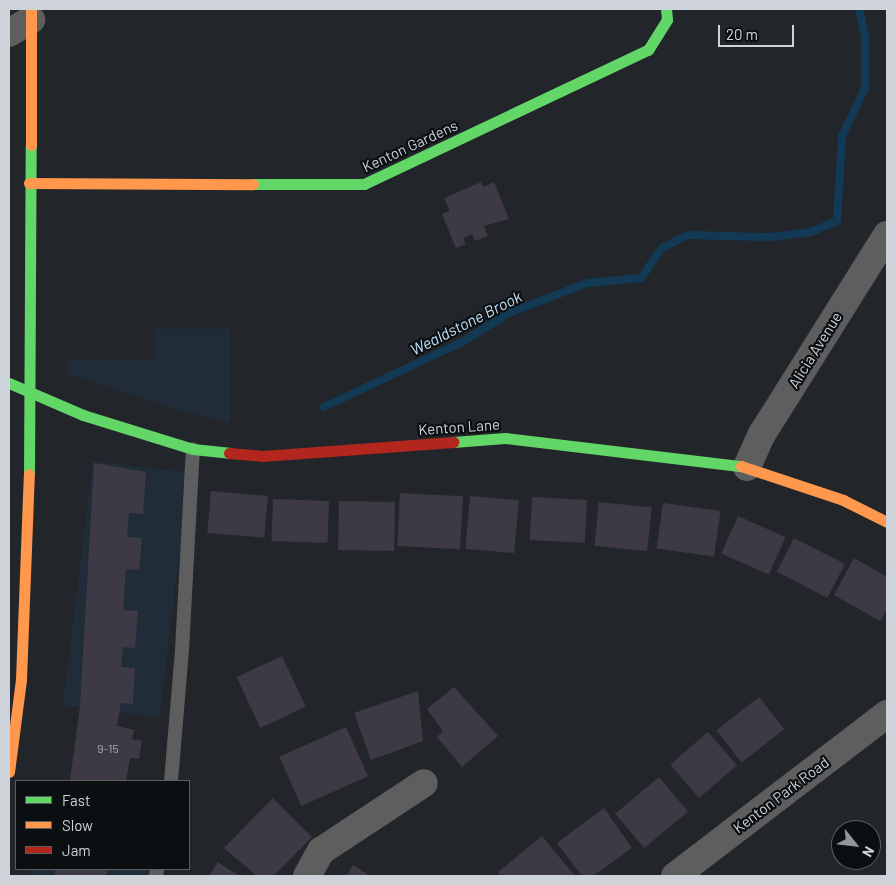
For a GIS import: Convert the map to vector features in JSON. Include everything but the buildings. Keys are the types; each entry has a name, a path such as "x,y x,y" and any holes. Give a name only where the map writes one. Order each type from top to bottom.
{"street":[{"name":"Kenton Gardens","path":"29,183 364,184 648,50 667,20 666,9"},
{"path":"9,772 21,680 27,590 31,394 29,183 24,21"},
{"name":"Alicia Avenue","path":"747,467 762,434 887,235"},
{"name":"Kenton Lane","path":"9,383 83,415 193,449 262,456 505,438 747,467 843,500 887,522"},
{"name":"Kenton Park Road","path":"675,876 887,714"},
{"path":"307,876 321,851 424,783"}],"lane":[{"path":"171,780 182,660 193,449"}],"shaded area":[{"path":"156,329 230,329 230,422 183,411 67,374 68,359 155,359"},
{"path":"93,461 189,473 159,717 63,705"},
{"path":"30,870 150,870 150,876 30,876"}],"waterway":[{"name":"Wealdstone Brook","path":"324,407 464,341 509,313 587,283 641,278 662,248 687,235 771,237 811,232 837,221 842,136 865,88 865,35 859,9"}],"traffic: fast":[{"path":"253,184 364,184 648,50 667,20 666,9"},
{"path":"29,474 31,145"},
{"path":"9,383 83,415 193,449 229,453"},
{"path":"453,442 505,438 741,466"}],"traffic: slow":[{"path":"31,9 31,145"},
{"path":"29,183 253,184"},
{"path":"741,466 843,500 887,522"},
{"path":"9,772 21,679 29,474"}],"traffic: jam":[{"path":"229,453 262,456 453,442"}]}
